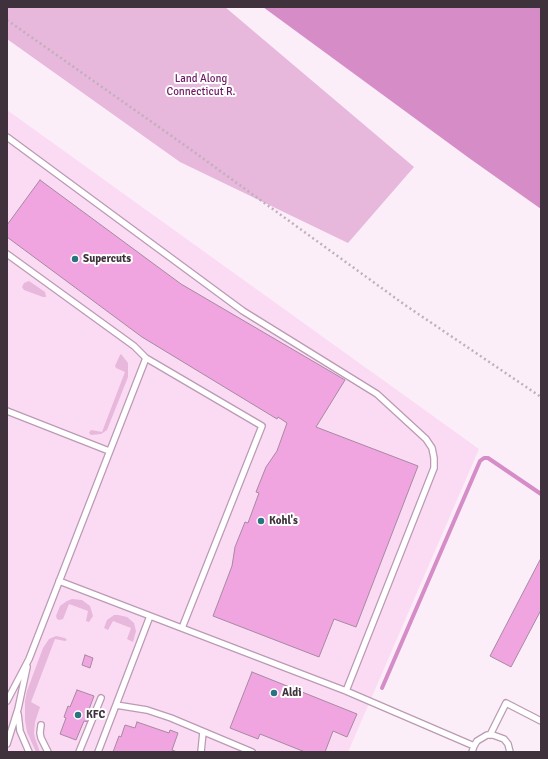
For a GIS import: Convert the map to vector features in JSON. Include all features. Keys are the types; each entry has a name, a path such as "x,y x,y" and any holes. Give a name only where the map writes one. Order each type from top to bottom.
{"lane":[{"path":"7,137 243,311 377,394 426,439 432,448 434,468 346,691"},
{"path":"7,254 16,259 134,346 146,358 262,426 182,628"},
{"path":"7,701 29,659 146,358"},
{"path":"7,412 110,451"},
{"path":"59,581 346,691 474,746"},
{"path":"98,752 150,616"},
{"path":"7,744 18,709 29,659"},
{"path":"79,752 101,698"},
{"path":"490,735 506,703 541,721"},
{"path":"116,705 147,710 171,718 252,752"},
{"path":"18,709 20,731 29,752"},
{"path":"41,725 41,738 48,752"},
{"path":"201,752 203,732"},
{"path":"472,752 474,746 481,737 490,735 499,736 504,739 508,744 510,752"}],"path":[{"path":"7,20 190,149 405,305 541,397"}],"shaded area":[{"path":"263,7 541,7 541,209 469,158"},
{"path":"7,110 479,449 348,752 7,752"}],"green space":[{"name":"Land Along Connecticut R.","path":"7,7 225,7 414,167 348,243 180,162 7,39"},
{"path":"29,281 45,292 46,297 24,290 22,287 24,283"},
{"path":"121,354 128,363 128,377 107,430 101,434 91,435 89,433 91,430 102,432 125,372 116,368 115,366"},
{"path":"72,599 82,600 90,606 93,616 89,622 86,621 88,611 69,604 63,619 57,619 56,616 60,606"},
{"path":"114,615 127,617 134,623 136,631 133,642 127,639 131,628 113,621 108,630 104,628 107,620"},
{"path":"56,636 67,640 55,639 31,702 40,707 35,722 34,733 40,752 36,752 27,732 25,720 25,701 27,691 43,648 49,639"}],"building":[{"path":"40,180 181,284 345,380 316,427 418,466 356,627 334,619 319,657 213,616 232,566 235,547 245,522 248,523 259,493 256,492 266,467 277,451 287,423 278,417 277,419 142,337 7,237 7,225"},
{"path":"541,558 541,610 511,667 490,656"},
{"path":"85,655 93,658 90,668 82,665"},
{"name":"Aldi","path":"252,672 357,714 347,737 333,731 325,752 305,752 260,734 258,739 230,728"},
{"name":"KFC","path":"77,690 94,696 88,712 90,713 89,715 92,716 89,722 84,721 76,740 60,734 66,718 64,717 68,706 70,707"},
{"path":"137,722 169,733 170,730 178,733 172,750 177,752 113,752 119,736 121,737 125,725 135,728"}],"waterway":[{"path":"382,688 480,461 484,458 488,458 541,494"}],"place":[{"name":"Supercuts","path":"75,259"},
{"name":"Kohl's","path":"261,521"},
{"name":"Aldi","path":"274,693"},
{"name":"KFC","path":"78,715"}]}
